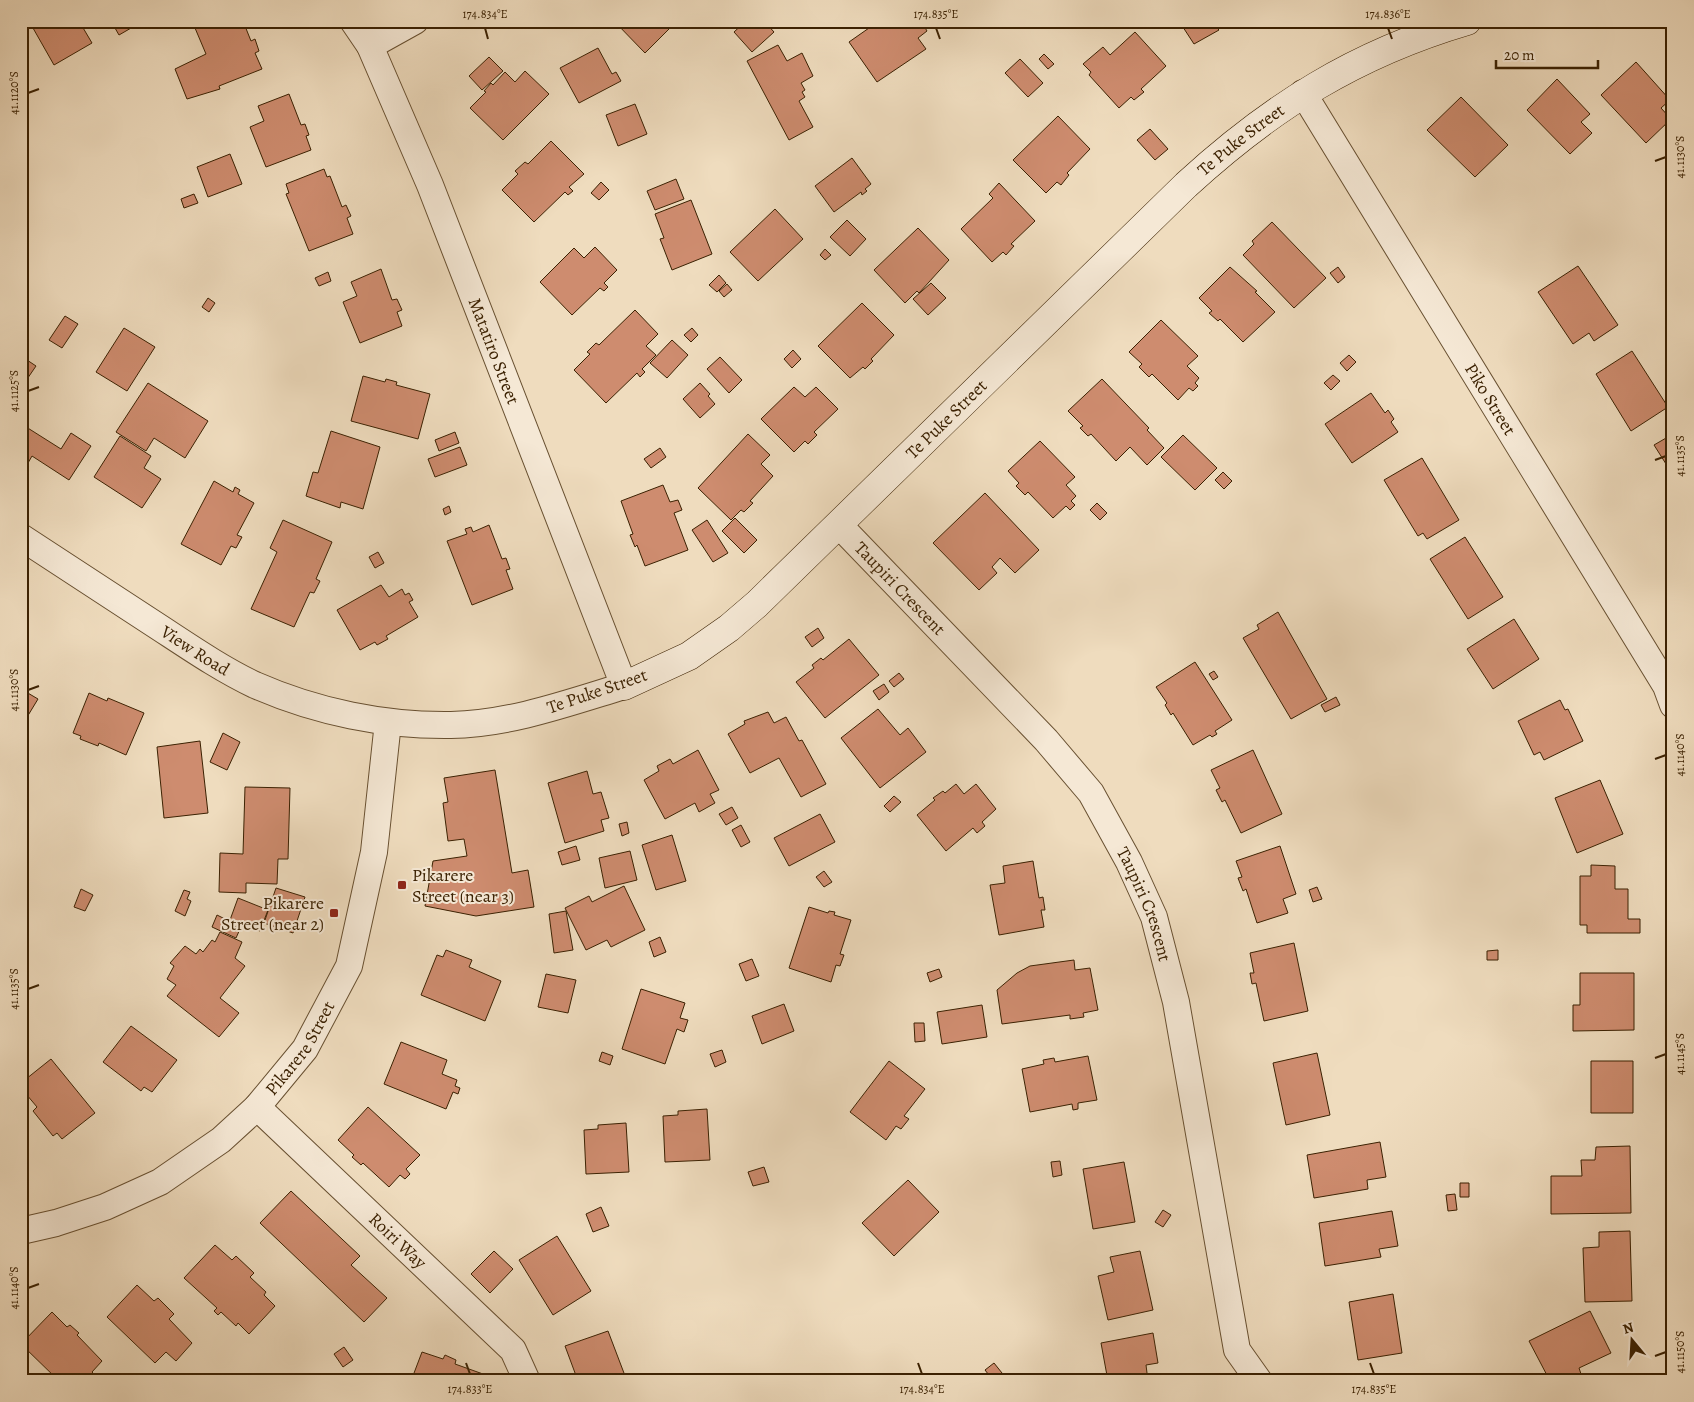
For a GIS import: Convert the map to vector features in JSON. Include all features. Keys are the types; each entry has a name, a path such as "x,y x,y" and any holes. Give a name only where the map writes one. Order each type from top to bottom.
{"street":[{"name":"Matatiro Street","path":"353,21 370,46 430,185 624,686"},
{"path":"370,46 415,21"},
{"name":"Te Puke Street","path":"388,722 452,725 506,718 558,706 624,686 689,656 728,628 839,525 1186,185 1239,138 1304,93 1376,54 1408,40 1467,21"},
{"name":"Piko Street","path":"1304,93 1656,669 1666,686 1673,706"},
{"name":"Taupiri Crescent","path":"839,525 1046,740 1091,793 1129,862 1154,917 1176,1002 1237,1350 1258,1381"},
{"name":"View Road","path":"21,537 202,656 256,685 320,708 388,722"},
{"name":"Pikarere Street","path":"21,1231 56,1223 105,1207 160,1182 221,1140 257,1107 305,1049 349,966 374,852 388,722"},
{"name":"Roiri Way","path":"257,1107 513,1350 527,1381"}],"building":[{"path":"29,21 79,21 92,43 54,65"},
{"path":"111,21 136,21 138,24 119,35"},
{"path":"212,21 243,21 251,41 255,39 259,51 255,53 262,69 219,86 220,89 187,99 175,69 206,54 195,28"},
{"path":"614,21 677,21 645,53"},
{"path":"746,21 764,21 774,32 752,52 734,32"},
{"path":"879,21 921,21 927,31 918,38 926,49 877,82 849,42"},
{"path":"1179,21 1227,21 1217,28 1219,30 1194,44"},
{"path":"1135,32 1166,66 1141,89 1144,92 1134,100 1131,97 1119,108 1089,75 1091,72 1083,64 1103,47 1110,55"},
{"path":"778,45 787,61 802,53 813,76 801,83 805,90 802,92 805,97 799,101 813,127 789,140 747,61"},
{"path":"598,48 612,74 616,72 621,81 579,103 560,68"},
{"path":"1044,54 1054,64 1048,69 1039,59"},
{"path":"489,57 503,71 482,90 469,76"},
{"path":"1020,59 1043,83 1028,97 1005,73"},
{"path":"1636,62 1670,100 1661,108 1671,119 1646,143 1601,95"},
{"path":"525,71 549,94 503,140 470,108 486,92 484,91 491,83 493,85 505,72 515,82"},
{"path":"1557,79 1590,114 1581,122 1592,133 1570,154 1527,110"},
{"path":"289,94 301,125 305,124 309,135 306,136 311,150 266,167 250,127 264,121 258,106"},
{"path":"1461,97 1508,145 1475,177 1427,130"},
{"path":"635,104 647,134 618,146 606,115"},
{"path":"1058,116 1090,149 1067,173 1069,175 1061,185 1057,182 1046,193 1013,160"},
{"path":"1150,129 1168,149 1155,160 1137,140"},
{"path":"551,141 584,174 569,187 573,191 568,195 565,192 534,222 502,190 518,174 515,171 525,162 528,164"},
{"path":"230,154 242,184 208,197 197,167"},
{"path":"852,158 871,184 862,195 861,192 834,212 815,186"},
{"path":"324,169 327,177 330,176 342,207 346,205 351,216 347,218 353,234 309,251 286,194 289,193 286,184"},
{"path":"676,179 684,199 655,210 647,191"},
{"path":"601,182 609,190 599,200 591,193"},
{"path":"999,183 1035,221 1011,244 1014,246 1006,255 1003,252 992,262 961,229 993,198 989,194"},
{"path":"194,194 198,203 184,208 181,199"},
{"path":"691,200 712,254 672,270 660,239 664,238 655,214"},
{"path":"775,209 803,239 758,281 730,252"},
{"path":"847,220 866,239 850,256 830,237"},
{"path":"1272,222 1326,278 1294,308 1243,255 1254,244 1252,241"},
{"path":"918,228 949,260 919,293 917,291 905,303 874,270"},
{"path":"595,247 617,270 604,283 608,287 604,291 600,288 572,315 540,282 574,248 584,258"},
{"path":"825,249 831,255 825,260 820,255"},
{"path":"1578,266 1618,325 1594,341 1589,333 1573,344 1538,292"},
{"path":"1230,267 1257,291 1255,292 1275,312 1243,342 1220,319 1218,321 1209,313 1212,311 1199,298"},
{"path":"1338,267 1345,277 1338,283 1330,273"},
{"path":"381,269 392,300 397,299 402,310 397,312 402,326 360,343 343,302 357,296 351,282"},
{"path":"328,272 331,281 319,286 315,278"},
{"path":"719,275 726,283 717,292 709,285"},
{"path":"931,283 946,298 928,315 913,299"},
{"path":"727,284 732,290 724,297 719,291"},
{"path":"208,298 215,303 209,312 202,307"},
{"path":"862,303 894,335 871,359 873,361 865,369 863,367 850,378 818,346"},
{"path":"635,310 658,334 646,346 656,355 642,369 645,372 640,377 637,373 606,403 574,370 590,354 587,352 596,343 599,345"},
{"path":"65,316 78,324 62,348 49,340"},
{"path":"1161,320 1198,356 1187,366 1199,378 1195,383 1198,386 1193,391 1189,388 1178,400 1152,374 1149,377 1139,367 1142,364 1129,352"},
{"path":"124,328 155,347 127,391 96,372"},
{"path":"692,328 698,335 691,342 684,335"},
{"path":"672,340 688,355 667,378 650,363"},
{"path":"793,350 801,359 792,368 784,359"},
{"path":"1632,351 1668,407 1631,431 1596,374"},
{"path":"1349,355 1356,362 1347,371 1340,363"},
{"path":"21,356 36,366 21,388"},
{"path":"720,357 742,380 729,393 707,369"},
{"path":"1333,375 1340,381 1331,390 1324,383"},
{"path":"363,376 385,382 386,379 397,382 396,385 430,394 418,439 351,421"},
{"path":"1102,379 1149,428 1147,430 1164,448 1147,465 1130,447 1116,461 1091,434 1088,436 1080,428 1083,426 1068,411"},
{"path":"148,383 208,421 185,458 154,438 146,451 116,432"},
{"path":"700,383 710,394 708,396 715,404 700,418 683,399"},
{"path":"794,387 805,397 816,387 838,409 814,432 817,435 808,444 805,441 794,452 761,419"},
{"path":"1371,393 1385,413 1388,410 1394,419 1391,422 1398,432 1352,463 1325,424"},
{"path":"23,425 61,449 71,433 91,446 69,480 32,456 28,463 21,459 21,428"},
{"path":"331,431 380,447 363,509 341,502 340,508 306,496 313,472 318,473"},
{"path":"455,432 459,443 439,451 435,440"},
{"path":"748,434 770,455 761,464 773,476 750,501 753,503 744,512 741,510 731,520 698,488"},
{"path":"1673,434 1673,475 1654,445"},
{"path":"1183,435 1217,468 1195,490 1161,457"},
{"path":"120,436 151,456 144,468 161,479 142,508 94,477"},
{"path":"1040,441 1075,477 1066,485 1076,496 1071,501 1075,505 1070,510 1066,506 1053,518 1028,492 1025,495 1016,486 1019,483 1008,471"},
{"path":"460,447 467,465 435,477 428,459"},
{"path":"660,448 666,457 651,468 644,459"},
{"path":"1422,458 1459,520 1427,539 1423,533 1418,536 1384,480"},
{"path":"1223,472 1232,481 1224,489 1215,480"},
{"path":"214,481 233,492 235,487 240,490 238,494 254,503 237,535 242,537 236,548 231,546 221,565 181,544"},
{"path":"663,485 670,502 678,500 682,510 674,513 688,550 645,566 637,545 635,547 630,535 633,534 621,501"},
{"path":"985,493 1039,550 1015,573 1000,558 992,567 997,573 979,590 933,543"},
{"path":"1097,503 1107,513 1100,520 1090,510"},
{"path":"449,506 451,512 445,515 443,509"},
{"path":"735,518 757,540 744,553 722,531"},
{"path":"283,520 332,542 316,579 320,581 314,593 310,592 294,627 251,609 277,552 270,548"},
{"path":"707,520 728,553 713,562 692,530"},
{"path":"489,525 502,559 506,558 510,569 506,570 513,589 472,605 447,541 467,534 465,529 471,527 473,532"},
{"path":"1465,537 1503,597 1468,619 1430,559"},
{"path":"378,552 384,563 375,568 369,557"},
{"path":"381,585 389,597 402,589 405,595 409,593 413,600 409,602 418,617 386,636 388,639 377,645 375,642 360,650 337,610"},
{"path":"1278,612 1327,699 1291,719 1243,638 1259,629 1257,625"},
{"path":"1514,619 1539,659 1493,689 1467,649"},
{"path":"818,628 824,638 812,647 805,637"},
{"path":"849,639 879,675 825,718 796,682 814,668 812,665 821,658 823,660"},
{"path":"1195,662 1232,720 1215,731 1217,734 1212,737 1210,735 1193,745 1173,713 1171,715 1165,705 1167,703 1156,687"},
{"path":"1214,671 1218,677 1213,680 1209,674"},
{"path":"899,673 904,679 894,687 889,681"},
{"path":"884,684 889,692 879,700 873,691"},
{"path":"21,689 38,699 21,727"},
{"path":"89,693 107,701 108,698 144,713 126,755 99,743 98,746 80,739 81,736 73,733"},
{"path":"1336,697 1340,705 1325,712 1321,705"},
{"path":"1560,700 1565,710 1568,709 1583,741 1544,760 1540,752 1534,755 1518,721"},
{"path":"878,709 900,735 908,728 926,752 880,788 841,738"},
{"path":"768,712 774,723 786,717 799,741 802,740 826,784 801,797 779,758 750,773 728,734 745,724 744,721"},
{"path":"223,733 240,742 227,770 210,762"},
{"path":"200,741 208,813 164,818 157,747"},
{"path":"698,750 719,790 710,794 715,803 699,812 695,803 665,819 644,780 659,771 657,766 670,759 673,764"},
{"path":"1253,750 1282,814 1241,833 1225,800 1222,802 1216,790 1220,788 1211,770"},
{"path":"495,770 512,873 528,870 534,907 476,916 425,906 433,861 467,856 464,839 448,841 443,803 448,802 444,778"},
{"path":"587,771 593,794 601,792 609,818 601,820 604,831 565,843 548,783"},
{"path":"1600,780 1623,834 1577,853 1555,798"},
{"path":"956,784 964,794 976,784 996,809 982,822 985,826 977,833 973,828 946,851 917,815 935,800 933,798 943,791 945,793"},
{"path":"245,787 290,788 288,859 278,859 277,884 246,883 246,893 219,892 220,853 243,854"},
{"path":"894,796 901,802 890,812 884,806"},
{"path":"732,807 738,818 726,825 719,814"},
{"path":"820,814 835,842 789,866 774,838"},
{"path":"627,822 629,833 622,836 619,824"},
{"path":"741,825 750,842 741,847 732,830"},
{"path":"672,835 686,881 656,890 642,845"},
{"path":"576,846 580,860 562,865 558,852"},
{"path":"1280,846 1296,894 1283,899 1288,913 1257,923 1246,889 1243,891 1238,878 1242,877 1236,861"},
{"path":"630,851 637,880 605,888 599,858"},
{"path":"1033,861 1039,898 1043,897 1045,910 1041,910 1044,927 999,935 990,885 1005,883 1003,866"},
{"path":"1591,865 1615,866 1615,889 1628,889 1628,919 1640,919 1640,933 1587,933 1587,925 1580,925 1580,876 1591,876"},
{"path":"824,871 832,882 824,887 816,877"},
{"path":"624,886 645,930 611,947 607,940 586,950 565,908 589,896 592,902"},
{"path":"1317,887 1322,899 1313,902 1309,890"},
{"path":"276,888 305,897 293,933 264,923"},
{"path":"81,889 93,895 85,911 74,907"},
{"path":"184,890 190,892 187,899 191,901 185,916 175,911"},
{"path":"21,893 27,898 21,904"},
{"path":"238,898 268,910 260,931 230,920"},
{"path":"809,907 828,913 829,911 835,912 834,915 851,920 840,954 844,955 840,966 836,965 831,982 789,968"},
{"path":"566,911 573,950 554,953 549,914"},
{"path":"217,915 240,929 236,938 212,927"},
{"path":"220,932 242,942 235,958 245,966 220,998 239,1013 219,1037 167,996 176,985 167,979 174,966 170,963 185,946 196,954 200,949 203,952 212,940 215,942"},
{"path":"660,937 666,952 654,957 649,942"},
{"path":"1294,943 1308,1011 1264,1021 1256,983 1252,984 1250,973 1254,973 1250,953"},
{"path":"446,950 472,960 469,967 501,981 485,1021 421,995 437,955 443,957"},
{"path":"1498,950 1498,960 1487,960 1487,951"},
{"path":"752,959 759,976 746,981 739,964"},
{"path":"1074,960 1075,970 1090,968 1098,1010 1083,1013 1084,1017 1070,1019 1070,1015 1002,1024 997,990 1017,973 1030,966"},
{"path":"939,969 942,977 930,982 927,973"},
{"path":"1580,973 1634,973 1634,1030 1573,1031 1573,1005 1580,1005"},
{"path":"546,974 576,980 568,1013 538,1007"},
{"path":"641,989 685,1003 680,1018 688,1020 684,1032 677,1029 665,1064 622,1049"},
{"path":"784,1004 794,1031 762,1044 752,1016"},
{"path":"982,1005 987,1037 942,1044 937,1012"},
{"path":"914,1023 924,1023 925,1041 915,1042"},
{"path":"131,1026 177,1060 152,1092 144,1087 141,1091 103,1062"},
{"path":"401,1042 447,1060 442,1074 457,1080 455,1086 460,1088 458,1094 453,1092 446,1109 384,1084"},
{"path":"722,1050 726,1062 715,1067 710,1054"},
{"path":"602,1052 613,1056 610,1065 599,1061"},
{"path":"1317,1053 1330,1115 1286,1125 1273,1063"},
{"path":"1088,1056 1097,1100 1078,1103 1078,1109 1073,1110 1072,1104 1030,1112 1022,1069 1044,1064 1043,1060 1054,1058 1055,1062"},
{"path":"51,1059 95,1113 62,1139 57,1133 53,1136 33,1111 37,1107 21,1088 21,1083"},
{"path":"889,1061 925,1089 904,1116 909,1119 901,1129 896,1126 886,1140 850,1112"},
{"path":"1591,1061 1633,1061 1633,1113 1591,1113"},
{"path":"368,1107 420,1155 406,1169 410,1174 405,1179 400,1175 389,1187 363,1163 361,1165 352,1157 354,1155 338,1140"},
{"path":"707,1109 710,1160 665,1162 663,1116 678,1115 678,1111"},
{"path":"626,1123 629,1172 586,1174 584,1130 598,1129 598,1125"},
{"path":"1380,1142 1386,1177 1367,1180 1368,1189 1314,1198 1307,1155"},
{"path":"1630,1146 1631,1213 1551,1214 1551,1176 1582,1176 1581,1160 1595,1160 1596,1147"},
{"path":"1060,1161 1062,1175 1053,1177 1051,1162"},
{"path":"1124,1162 1135,1222 1093,1229 1083,1169"},
{"path":"764,1167 769,1182 753,1186 748,1172"},
{"path":"908,1180 939,1212 894,1256 862,1223"},
{"path":"1460,1183 1469,1183 1469,1197 1460,1197"},
{"path":"291,1191 360,1256 351,1265 387,1298 364,1322 260,1223"},
{"path":"1455,1194 1457,1210 1448,1211 1446,1195"},
{"path":"601,1207 609,1226 593,1232 586,1214"},
{"path":"1163,1210 1171,1215 1163,1227 1155,1222"},
{"path":"1392,1211 1398,1246 1379,1249 1381,1257 1325,1266 1319,1223"},
{"path":"1630,1231 1632,1301 1585,1302 1583,1248 1599,1247 1599,1232"},
{"path":"557,1236 591,1291 553,1315 519,1260"},
{"path":"215,1245 232,1260 236,1256 254,1273 250,1277 266,1292 264,1295 275,1306 249,1334 238,1323 236,1326 221,1312 218,1315 214,1311 217,1308 184,1278"},
{"path":"494,1251 513,1269 490,1293 471,1274"},
{"path":"1140,1251 1153,1310 1108,1320 1098,1276 1114,1272 1110,1257"},
{"path":"137,1285 154,1301 158,1298 174,1314 169,1319 192,1343 176,1361 166,1352 155,1363 107,1317"},
{"path":"1393,1294 1402,1353 1358,1360 1349,1302"},
{"path":"1590,1311 1611,1353 1579,1368 1581,1374 1569,1380 1567,1375 1555,1381 1550,1381 1529,1341"},
{"path":"52,1312 67,1327 70,1325 79,1333 77,1335 102,1361 92,1372 99,1379 97,1381 59,1381 21,1344"},
{"path":"608,1331 627,1381 578,1381 565,1346"},
{"path":"1153,1333 1158,1363 1146,1365 1148,1381 1108,1381 1101,1343"},
{"path":"344,1347 353,1360 343,1367 334,1354"},
{"path":"422,1352 443,1359 445,1355 456,1360 455,1364 483,1374 481,1381 411,1381"},
{"path":"994,1363 1002,1373 992,1379 985,1370"},
{"path":"1004,1376 1008,1381 998,1381"}],"place":[{"name":"Pikarere Street (near 3)","path":"402,885"},
{"name":"Pikarere Street (near 2)","path":"334,913"}]}
